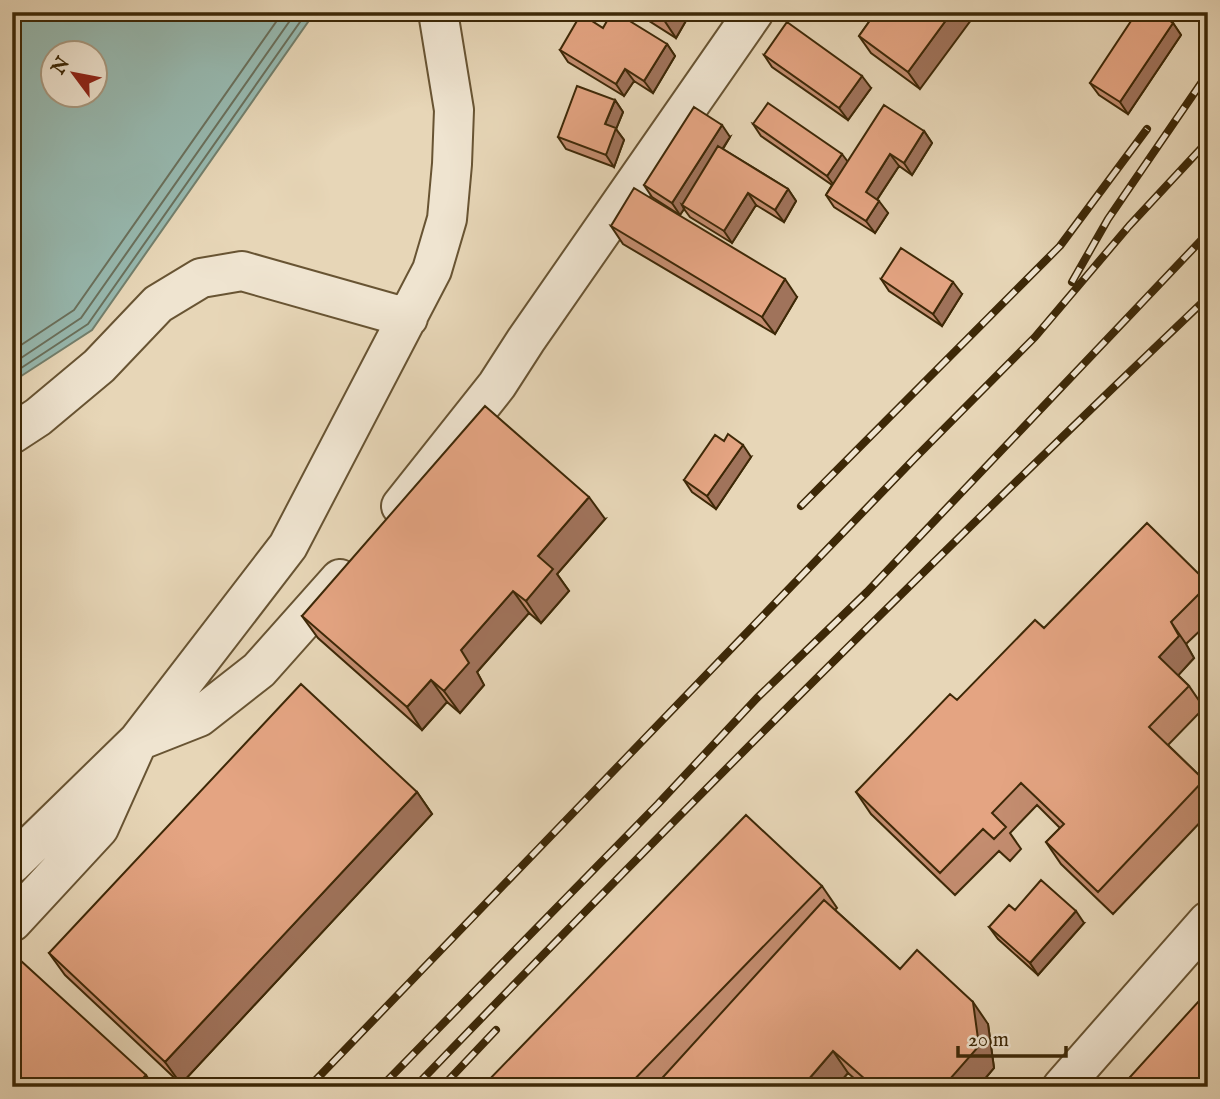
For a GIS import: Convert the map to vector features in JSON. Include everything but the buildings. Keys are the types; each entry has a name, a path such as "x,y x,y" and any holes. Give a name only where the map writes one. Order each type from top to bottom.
{"street":[{"path":"12,864 138,741 288,546 432,270 447,219 453,164 454,110 438,12"},
{"path":"12,922 99,828 138,741 199,717 259,670 371,543 498,385 526,340 754,12"},
{"path":"12,434 38,418 99,366 158,304 201,278 243,271 408,318"},
{"path":"1062,1087 1208,921"}],"water":[{"path":"12,12 315,12 92,330 12,382"}],"railway":[{"path":"1072,282 1108,219 1208,73"},
{"path":"801,506 1060,246 1147,129"},
{"path":"309,1087 1035,337 1129,226 1208,141"},
{"path":"381,1087 658,804 757,698 867,592 1208,233"},
{"path":"415,1087 807,688 1208,297"},
{"path":"442,1087 496,1030"}]}
